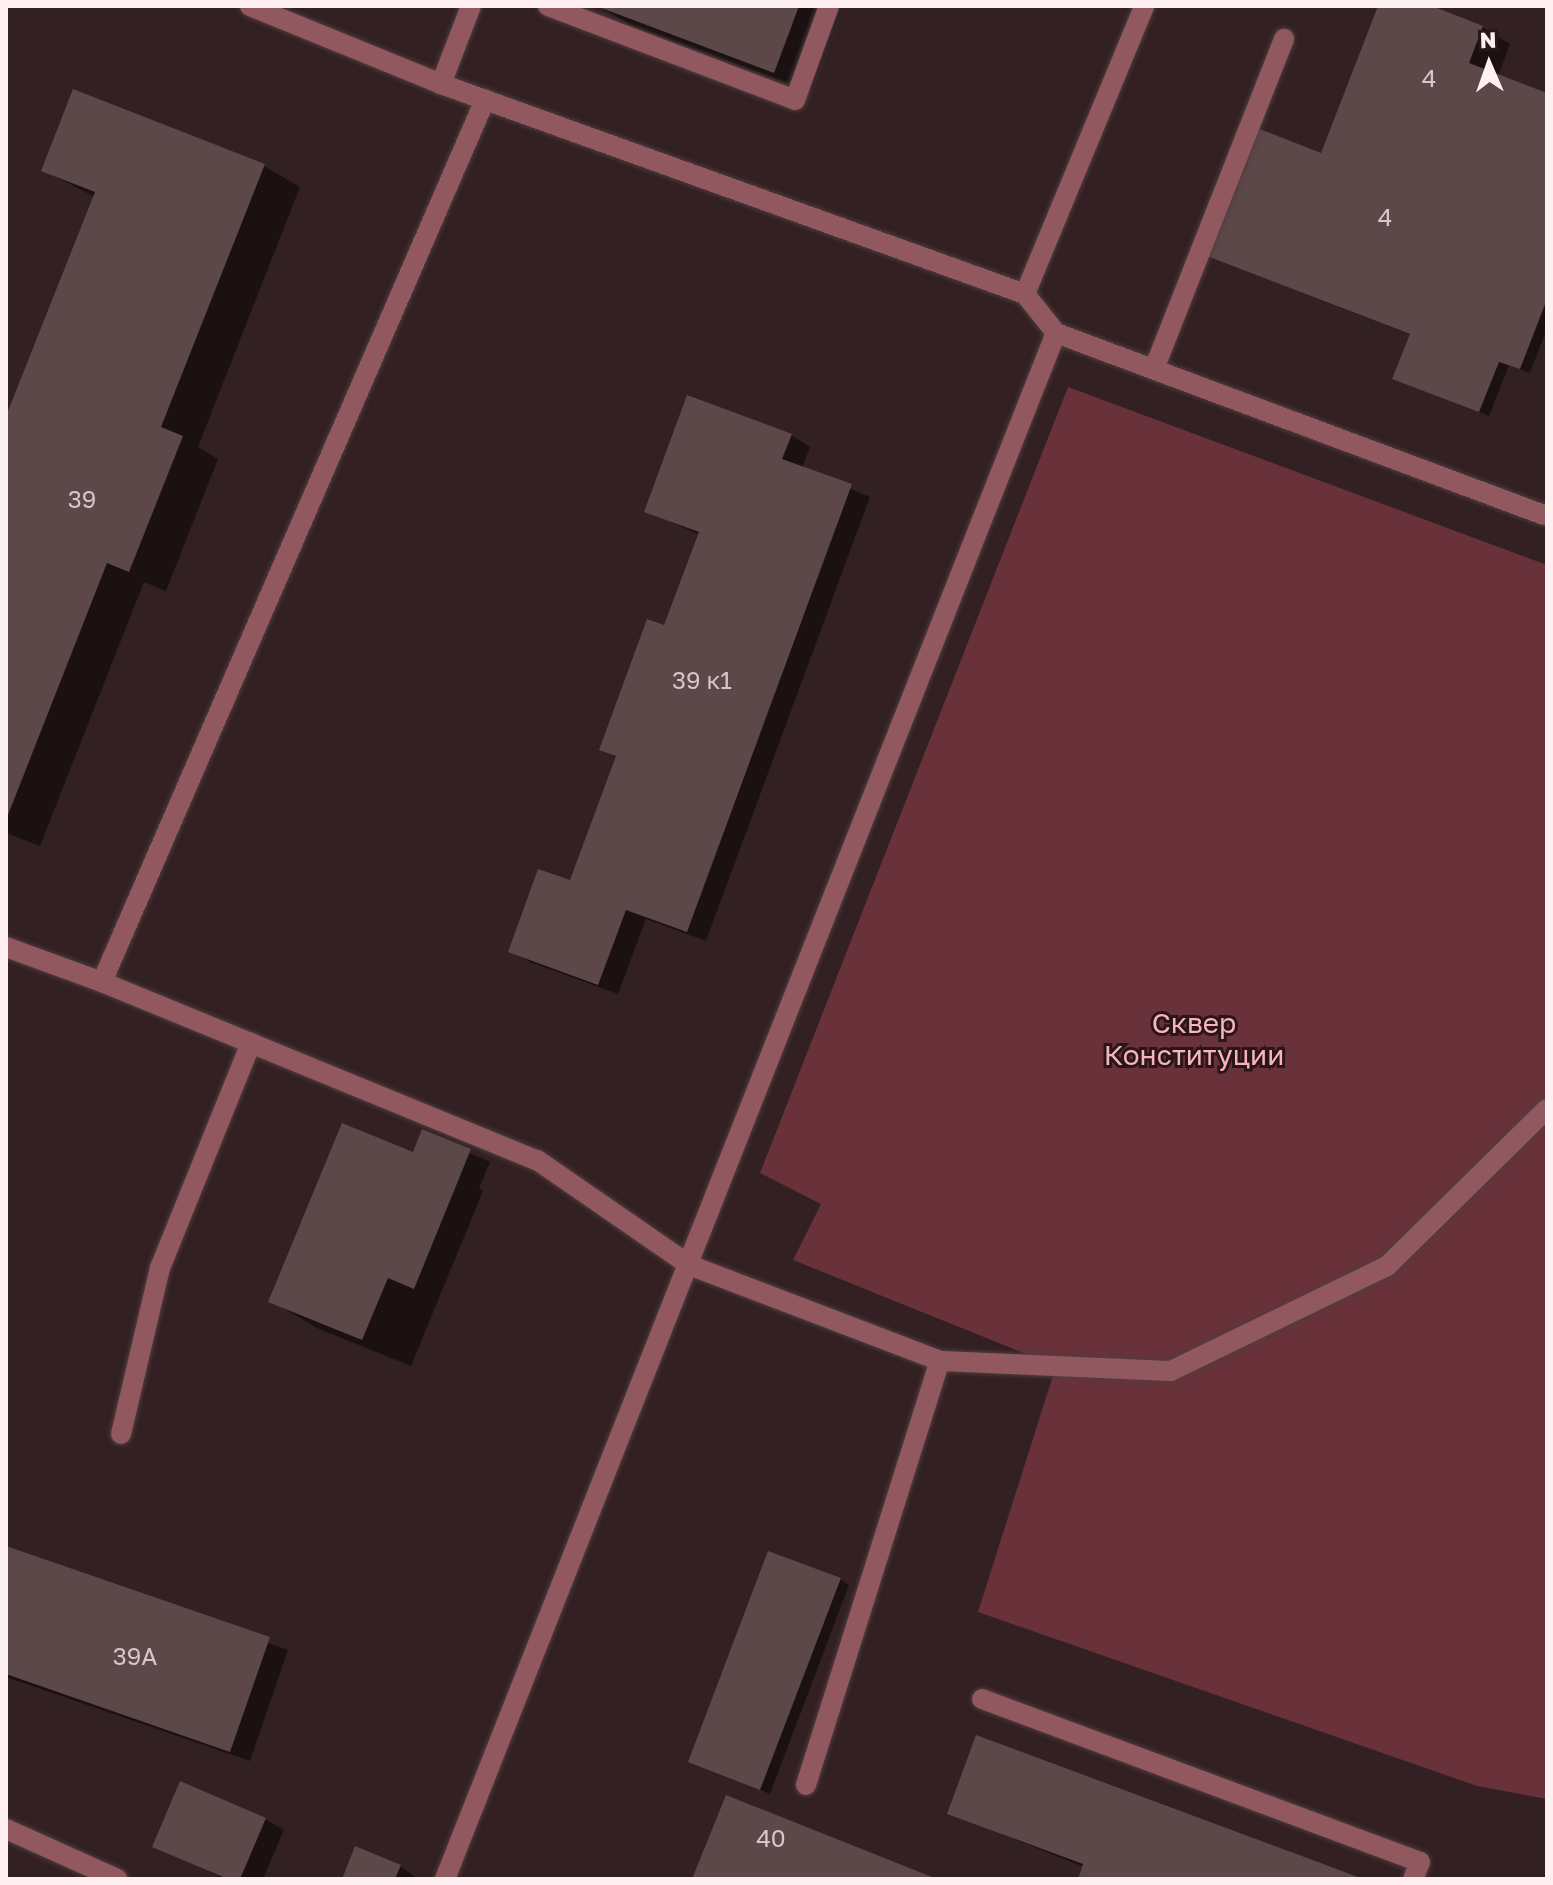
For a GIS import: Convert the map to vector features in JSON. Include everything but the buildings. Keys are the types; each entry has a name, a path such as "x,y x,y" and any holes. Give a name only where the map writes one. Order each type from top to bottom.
{"street":[{"path":"250,6 441,84 1025,294 1056,333 1546,517"},
{"path":"441,84 471,6"},
{"path":"548,6 795,100 829,6"},
{"path":"1025,294 1144,6"},
{"path":"1154,369 1284,39"},
{"path":"102,982 485,100"},
{"path":"445,1879 1056,333"},
{"path":"6,947 102,982 537,1160 689,1265 940,1361 1171,1371 1387,1266 1547,1109"},
{"path":"121,1434 160,1268 251,1043"},
{"path":"806,1785 940,1361"},
{"path":"982,1699 1420,1862 1413,1879"},
{"path":"6,1829 117,1879"}],"green space":[{"name":"Сквер Конституции","path":"1068,387 1547,565 1547,1799 1477,1786 978,1612 1056,1366 793,1260 821,1204 760,1173"}]}
